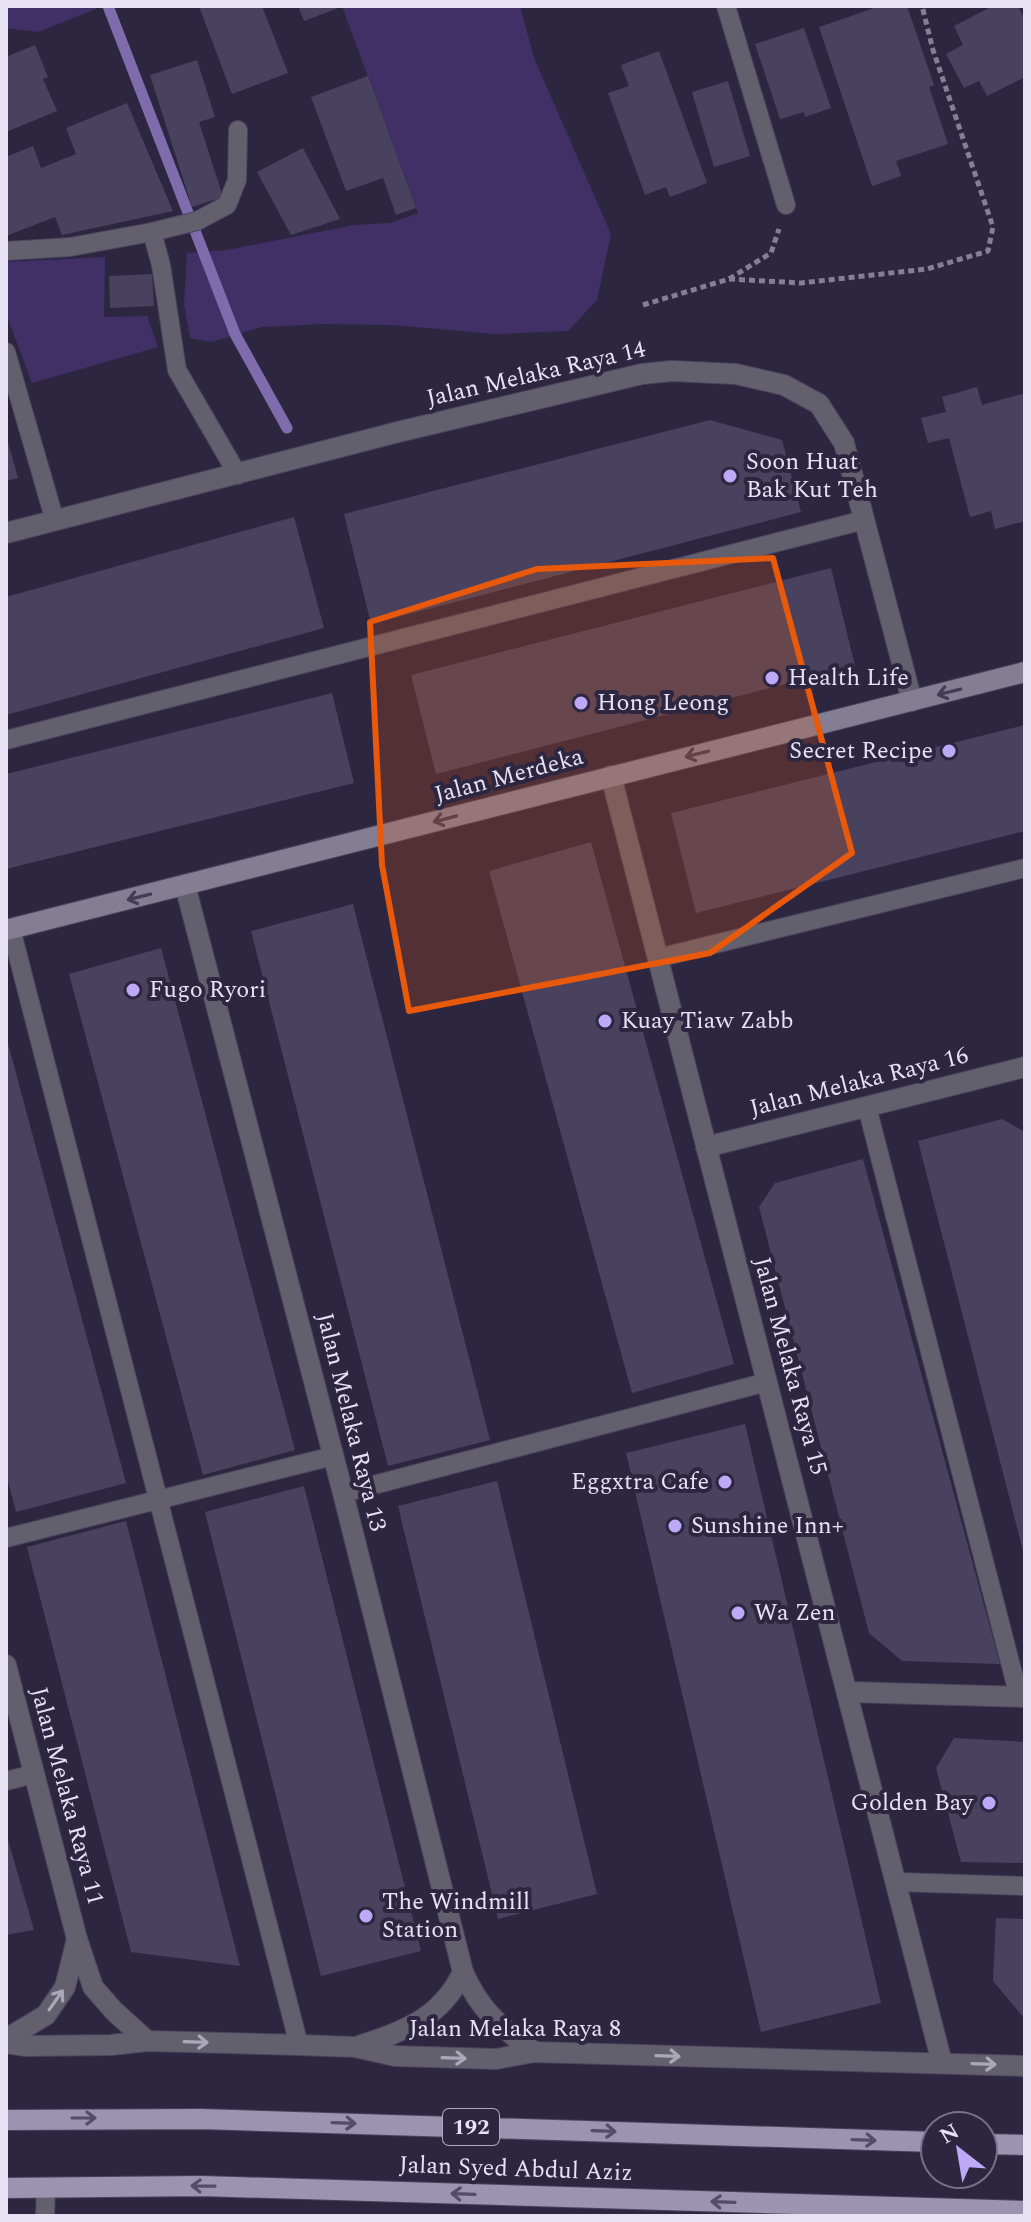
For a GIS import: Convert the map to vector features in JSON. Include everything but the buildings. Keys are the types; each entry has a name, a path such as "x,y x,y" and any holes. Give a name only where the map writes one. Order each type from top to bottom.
{"main road":[{"name":"Jalan Merdeka","path":"8,930 1025,672"},
{"name":"Jalan Syed Abdul Aziz","path":"6,2120 201,2119 919,2141"},
{"path":"999,2144 1025,2145"},
{"name":"Jalan Syed Abdul Aziz","path":"6,2188 218,2186 1025,2211"}],"street":[{"name":"Jalan Melaka Raya 14","path":"6,533 398,432 642,374 672,371 736,374 784,385 819,404 844,443 912,701"},
{"name":"Jalan Melaka Raya 15","path":"611,776 942,2063"},
{"name":"Jalan Melaka Raya 13","path":"185,885 343,1493 463,1972 475,1999 488,2016 534,2052"},
{"name":"Jalan Melaka Raya 16","path":"706,1147 1025,1067"},
{"name":"Jalan Melaka Raya 11","path":"6,1665 77,1939 93,1987 147,2041"},
{"path":"848,1692 1022,1697"},
{"name":"Jalan Melaka Raya 11","path":"6,2041 46,2015 65,1987 77,1939"},
{"path":"355,2047 410,2029 453,1994 463,1972"},
{"name":"Jalan Melaka Raya 8","path":"6,2041 25,2046 111,2045 147,2041 355,2047 395,2056 482,2059 534,2052 1025,2066"}],"lane":[{"path":"726,6 786,205"},
{"path":"6,251 70,247 152,232 189,223 227,205 237,180 238,130"},
{"path":"152,232 161,265 177,370 238,475"},
{"path":"6,352 55,521"},
{"path":"6,740 864,520"},
{"path":"658,958 1025,868"},
{"path":"8,930 160,1499 299,2045"},
{"path":"867,1107 1022,1697"},
{"path":"343,1493 767,1382"},
{"path":"6,1538 333,1456"},
{"path":"6,1781 34,1774"},
{"path":"896,1882 1025,1886"},
{"path":"45,2216 46,2187"}],"path":[{"path":"729,279 801,283 927,269 988,251 993,227 933,50 922,6"},
{"path":"643,305 729,279 771,253 786,205"}],"highlighted area":[{"path":"773,558 852,853 710,953 409,1011 382,865 370,622 537,569"}],"shaded area":[{"path":"6,6 95,6 96,9 38,32 6,28"},
{"path":"342,6 520,6 534,58 611,234 597,300 568,331 495,334 392,325 322,324 262,327 211,342 190,338 184,304 187,253 227,250 354,225 390,223 418,213"},
{"path":"105,257 104,317 147,316 158,347 32,383 6,314 6,262"}],"waterway":[{"path":"108,6 235,334 287,428"}],"place":[{"name":"Soon Huat Bak Kut Teh","path":"730,476"},
{"name":"Health Life","path":"772,678"},
{"name":"Hong Leong","path":"581,703"},
{"name":"Secret Recipe","path":"949,751"},
{"name":"Fugo Ryori","path":"133,990"},
{"name":"Kuay Tiaw Zabb","path":"605,1021"},
{"name":"Eggxtra Cafe","path":"725,1482"},
{"name":"Sunshine Inn+","path":"675,1526"},
{"name":"Wa Zen","path":"738,1613"},
{"name":"Golden Bay","path":"989,1803"},
{"name":"The Windmill Station","path":"366,1916"}]}
